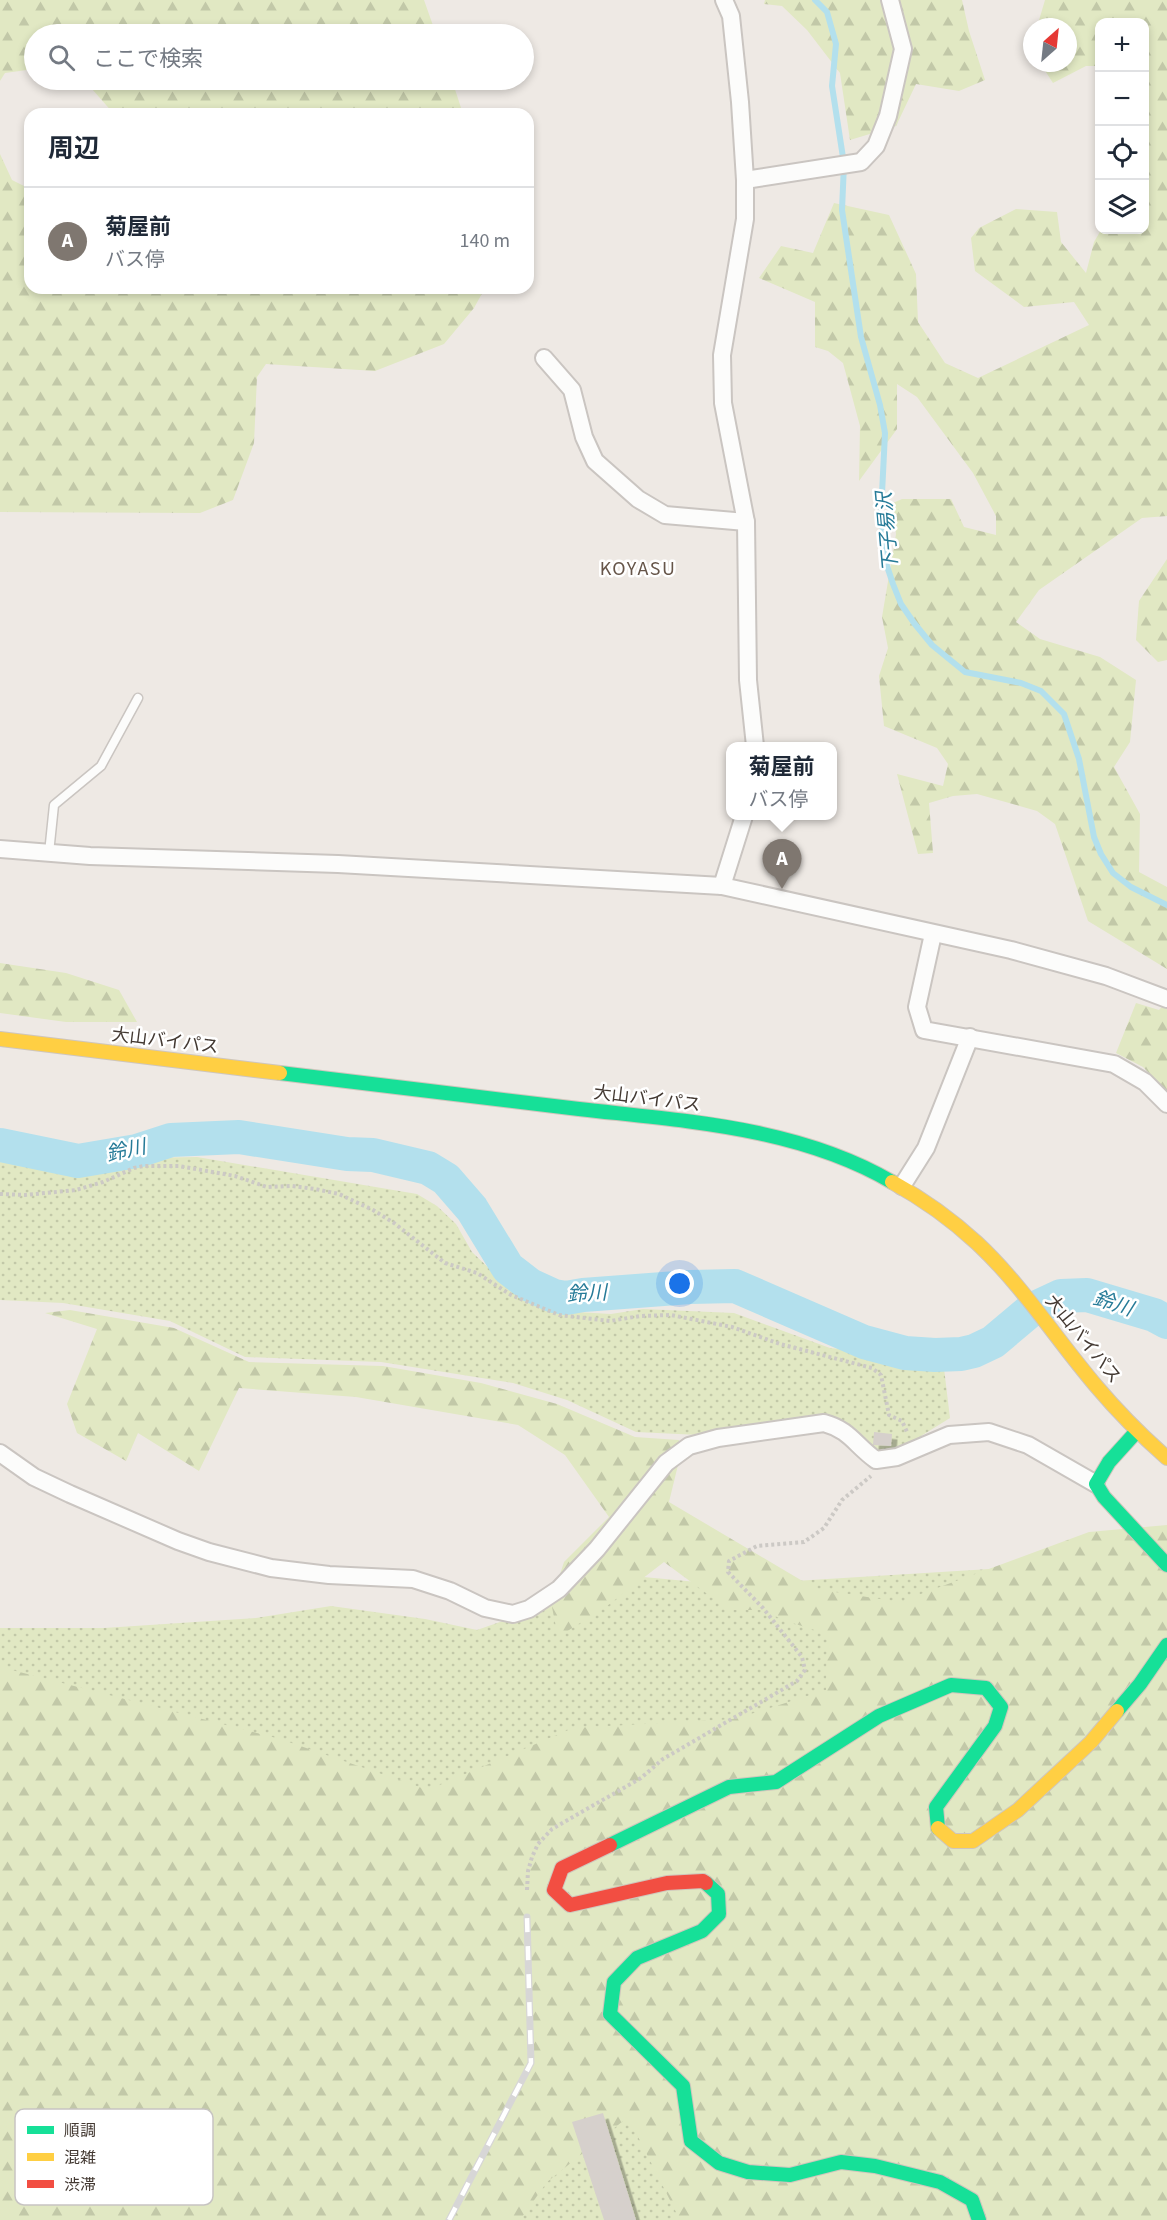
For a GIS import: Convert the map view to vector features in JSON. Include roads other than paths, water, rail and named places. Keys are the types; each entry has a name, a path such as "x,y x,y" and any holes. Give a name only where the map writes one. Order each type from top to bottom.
{"street":[{"path":"724,0 731,16 740,102 746,219 722,355 723,403 746,522 748,680 754,742"},
{"path":"745,180 861,162 876,146 888,116 903,49 890,0"},
{"path":"544,358 572,390 584,437 595,461 638,499 665,514 746,522"},
{"path":"722,886 743,820"},
{"path":"0,849 90,856 338,864 722,886 1011,950 1106,976 1167,999"},
{"path":"933,934 917,1007 924,1030 1114,1064 1145,1082 1167,1104"},
{"path":"902,1186 926,1148 970,1037"},
{"name":"大山バイパス","path":"0,1039 715,1125 762,1133 845,1158 902,1186 937,1210 977,1243 1016,1285 1096,1386 1137,1431 1167,1458"},
{"path":"0,1453 34,1477 178,1541 209,1552 271,1568 329,1575 413,1579 450,1591 485,1608 513,1614 536,1606 560,1589 597,1549 666,1463 689,1446 718,1438 824,1423 838,1426 862,1450 876,1460 897,1457 950,1435 989,1432 1028,1445 1096,1484 1104,1497 1167,1565"},
{"path":"1096,1484 1100,1474 1137,1431"},
{"path":"979,2220 972,2200 940,2182 875,2166 841,2162 790,2175 748,2172 719,2163 691,2141 683,2086 610,2014 614,1982 637,1958 702,1931 719,1914 718,1894 703,1881 667,1883 570,1905 554,1890 562,1868 729,1787 776,1782 879,1716 951,1685 986,1688 1001,1707 995,1726 936,1807 938,1829 953,1841 973,1841 1018,1810 1091,1742 1140,1684 1167,1645"}],"lane":[{"path":"49,853 54,805 101,766 138,698"}],"waterway":[{"name":"下子易沢","path":"815,0 827,12 836,44 832,86 844,164 842,210 861,337 880,405 885,433 881,514 886,563 893,584 901,604 914,623 932,645 965,672 1021,683 1041,691 1064,714 1079,759 1094,837 1101,854 1113,873 1131,887 1167,905"},
{"name":"鈴川","path":"0,1145 78,1161 137,1151 171,1140 239,1137 347,1154 373,1155 428,1168 446,1179 472,1209 508,1268 530,1285 554,1296 566,1298 690,1287 735,1286 864,1342 905,1353 935,1355 974,1351 993,1342 1031,1310 1061,1296 1087,1295 1154,1315 1167,1322"}],"railway":[{"path":"449,2220 531,2063 527,1917"}],"place":[{"name":"菊屋前","path":"782,889"}],"district":[{"name":"KOYASU","path":"638,569"}]}
